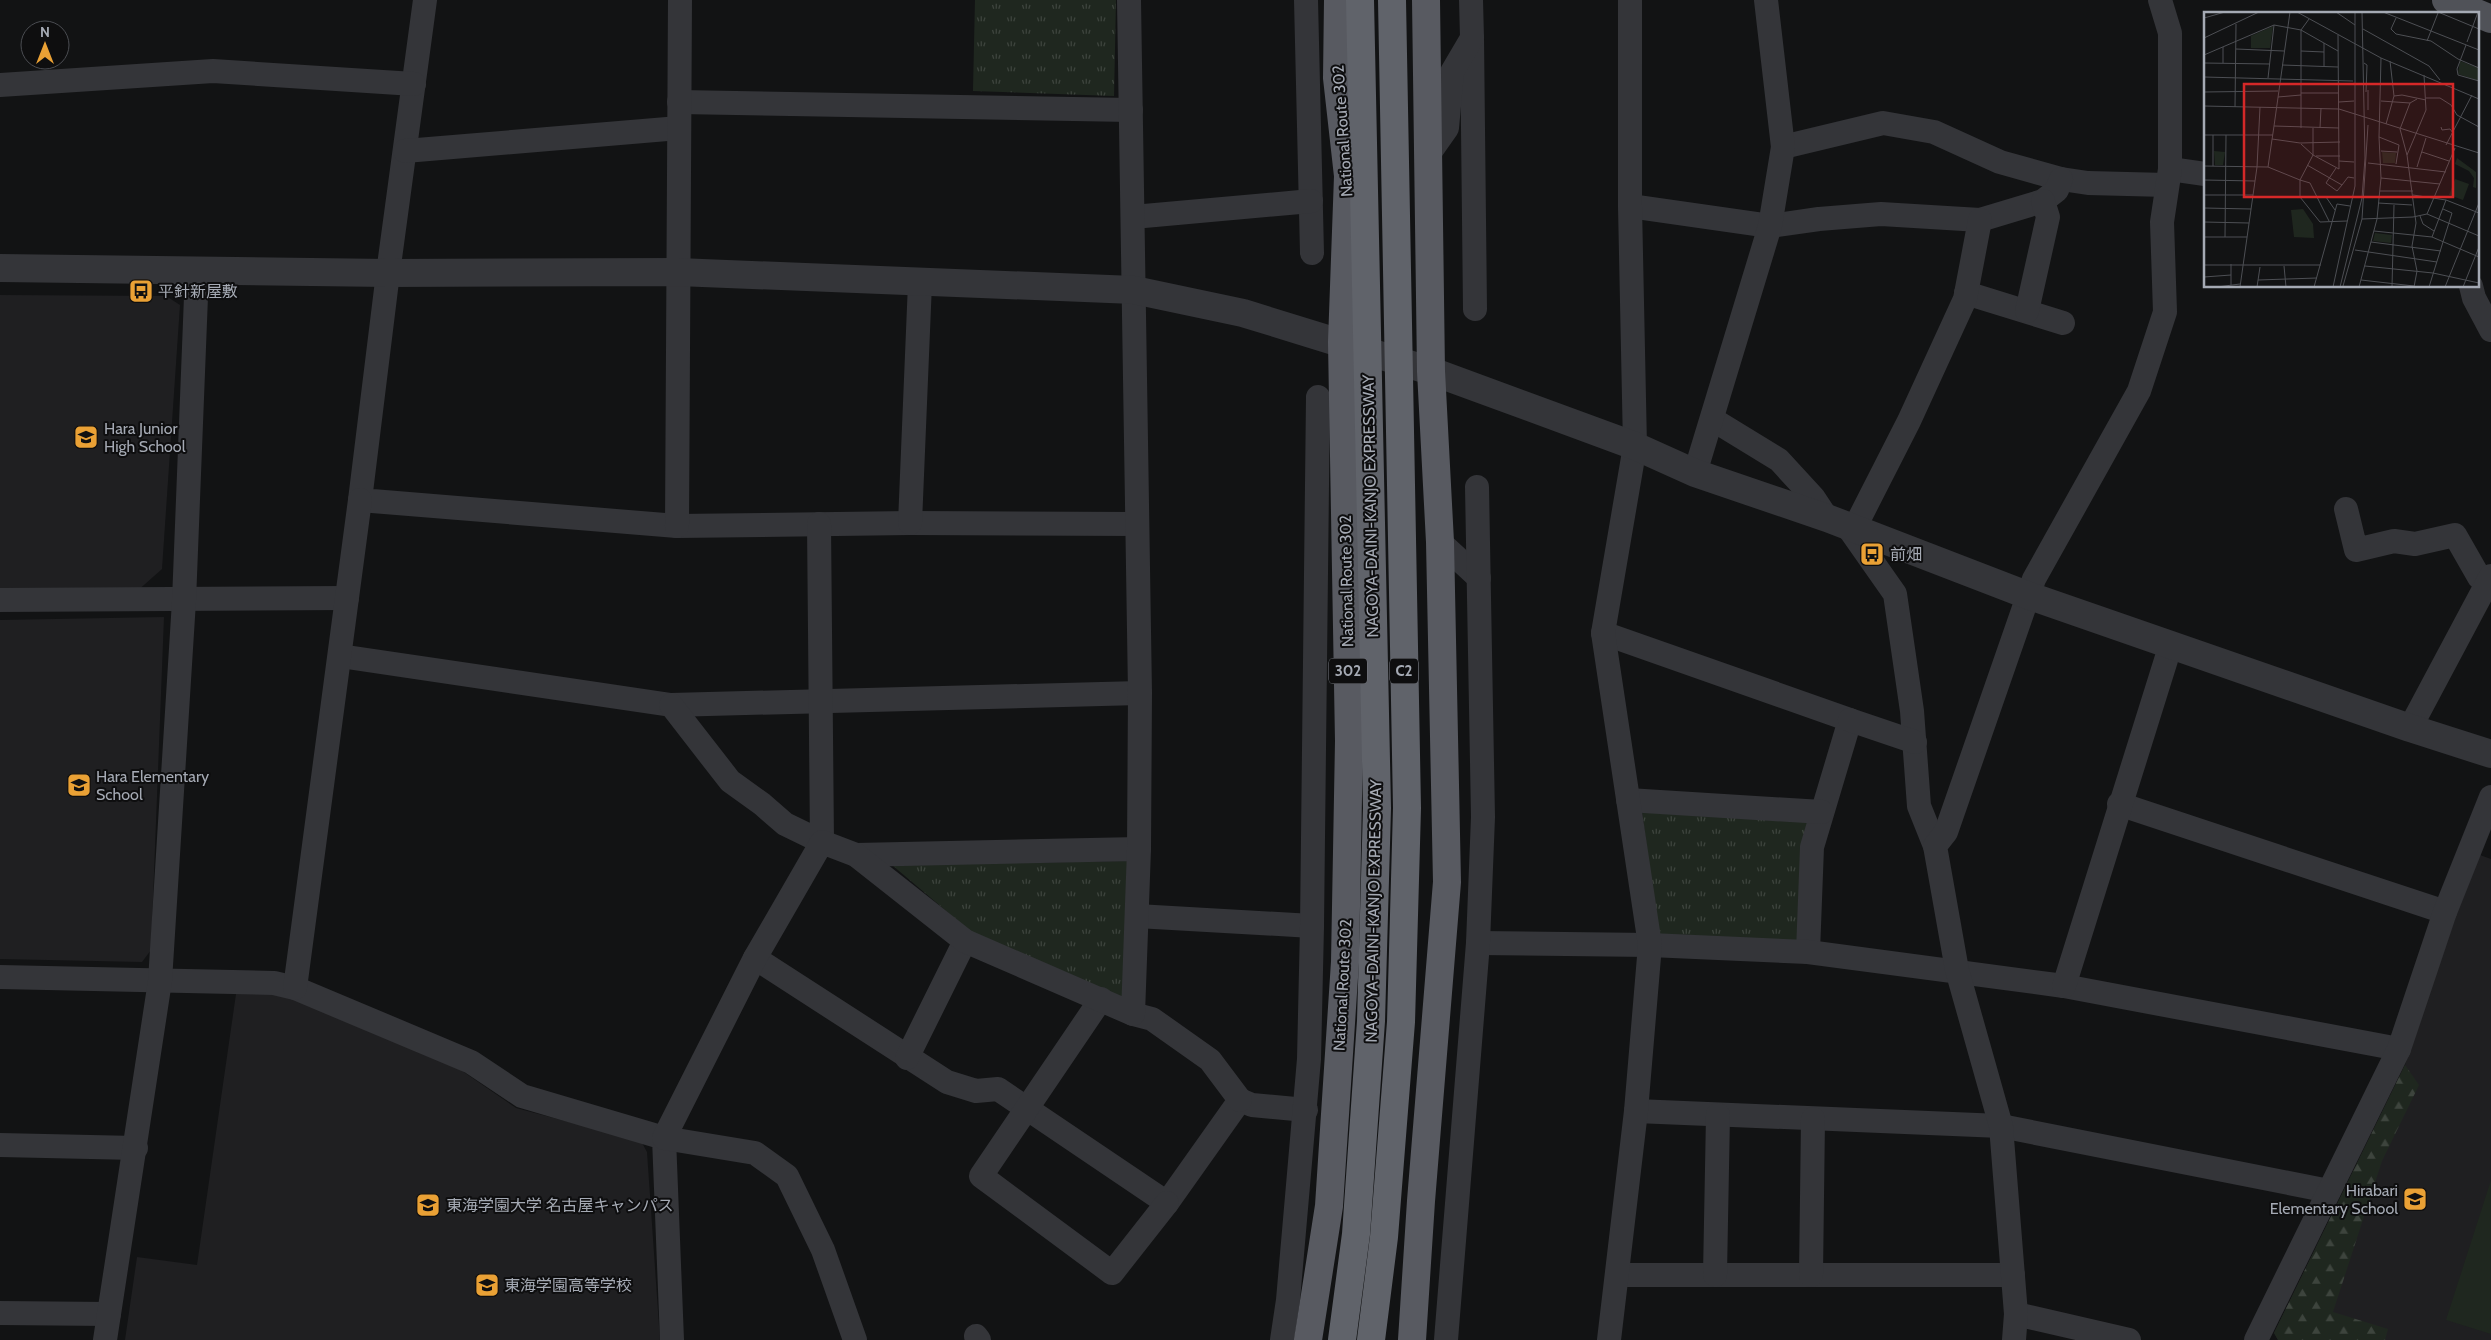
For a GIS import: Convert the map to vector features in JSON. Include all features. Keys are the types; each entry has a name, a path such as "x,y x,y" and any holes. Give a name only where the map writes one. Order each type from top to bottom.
{"highway":[{"name":"National Route 302","path":"1308,1340 1329,1206 1345,962 1349,740 1342,342 1348,176 1337,78 1338,0"},
{"name":"NAGOYA-DAINI-KANJO EXPRESSWAY","path":"1342,1340 1356,1234 1372,1021 1377,808 1360,0"},
{"name":"NAGOYA-DAINI-KANJO EXPRESSWAY","path":"1371,1340 1384,1237 1401,1022 1407,808 1392,0"},
{"path":"1412,1340 1446,882 1440,542 1431,371 1426,0"}],"main road":[{"path":"2446,0 2474,12"},
{"path":"2478,14 2491,19"}],"street":[{"path":"295,988 425,0"},
{"path":"677,526 680,0"},
{"path":"1128,0 1140,693 1139,849 1134,1014"},
{"path":"1306,0 1312,253"},
{"path":"1471,0 1474,309"},
{"path":"1609,1340 1636,1111 1650,945 1603,633 1635,446 1630,206 1630,0"},
{"path":"1695,473 1770,226 1783,147 1766,0"},
{"path":"1935,846 1946,832 2027,595 2142,382 2165,312 2162,222 2169,177 2170,33 2160,0"},
{"path":"1428,155 1447,128 1452,72 1472,38"},
{"path":"1307,42 1329,71 1331,136 1348,176"},
{"path":"0,86 213,71 414,84"},
{"path":"680,102 1131,110"},
{"path":"1783,147 1883,123 1934,132 2000,162 2061,179 2088,183 2204,174"},
{"path":"404,151 679,128"},
{"path":"1630,206 1770,226 1820,219 1881,214 1980,220 2043,201 2057,190 2061,179"},
{"path":"1133,217 1311,201"},
{"path":"2027,310 2048,217 2043,201"},
{"path":"1843,525 1909,421 1966,293 1980,220"},
{"path":"0,268 388,273 678,272 1134,290 1243,313 1431,371 1635,446 1695,473 1843,525 2027,595 2410,728 2491,754"},
{"path":"105,1340 136,1148 160,981 184,601 198,271"},
{"path":"910,523 920,283"},
{"path":"2472,288 2474,298 2491,330"},
{"path":"1966,293 2027,310 2064,323"},
{"path":"1282,1340 1306,1110 1312,926 1318,397"},
{"path":"1712,418 1779,460 1843,525 1894,594 1915,742 1919,806 1935,846 1957,970 2001,1126 2016,1314 2014,1340"},
{"path":"1446,1340 1478,943 1483,817 1477,488"},
{"path":"360,500 677,526 910,523 1136,524"},
{"path":"2346,509 2356,550 2394,541 2415,544 2455,535 2479,577 2489,580 2410,728"},
{"path":"672,1340 664,1138 755,958 822,842 819,524"},
{"path":"1440,542 1479,578"},
{"path":"0,600 184,601 347,598"},
{"path":"1603,633 1915,742"},
{"path":"2064,986 2119,804 2171,644"},
{"path":"340,656 671,705 1140,693"},
{"path":"1316,657 1348,659"},
{"path":"671,705 730,781 785,824 822,842 856,855 964,941 1134,1014 1152,1019 1210,1060 1240,1100 1252,1104 1306,1110"},
{"path":"1808,952 1812,847 1850,720"},
{"path":"2256,1340 2400,1049 2445,912 2491,797"},
{"path":"1628,800 1822,812"},
{"path":"2119,804 2445,912"},
{"path":"856,855 1139,849"},
{"path":"1137,916 1312,926"},
{"path":"907,1058 964,941"},
{"path":"1478,943 1650,945 1808,952 1957,970 2064,986 2400,1049"},
{"path":"755,958 907,1058 947,1082 976,1091 998,1089 1167,1203"},
{"path":"0,977 274,983 295,988 471,1062 522,1096 664,1138 755,1153 787,1176 823,1250 855,1340"},
{"path":"1101,999 1025,1108 981,1176 1112,1274 1167,1203 1240,1100"},
{"path":"1636,1111 2001,1126 2330,1191"},
{"path":"1715,1275 1718,1115"},
{"path":"1811,1275 1813,1119"},
{"path":"0,1145 136,1148"},
{"path":"1617,1275 2012,1275"},
{"path":"0,1313 109,1314"},
{"path":"2016,1314 2129,1340"}],"shaded area":[{"name":"Hara Junior High School","path":"0,295 166,296 180,305 162,569 136,592 0,589"},
{"name":"Hara Elementary School","path":"164,617 151,950 142,962 0,959 0,620"},
{"name":"Hirabari Elementary School","path":"2477,854 2491,859 2491,1340 2278,1340 2274,1333 2405,1065"},
{"name":"東海学園大学 名古屋キャンパス","path":"286,993 458,1068 516,1108 641,1141 647,1152 660,1340 125,1340 137,1257 197,1265 236,994"}],"green space":[{"path":"975,0 1116,0 1114,96 973,91"},
{"path":"1642,811 1808,820 1799,942 1658,935"},
{"path":"1127,861 1124,999 971,932 892,865"},
{"path":"2405,1065 2419,1085 2382,1161 2333,1312 2388,1329 2385,1340 2278,1340 2274,1333"},
{"path":"2491,1180 2491,1334 2446,1320"}],"place":[{"name":"平針新屋敷","path":"141,291"},
{"name":"Hara Junior High School","path":"86,437"},
{"name":"前畑","path":"1872,554"},
{"name":"Hara Elementary School","path":"79,785"},
{"name":"Hirabari Elementary School","path":"2415,1199"},
{"name":"東海学園大学 名古屋キャンパス","path":"428,1205"},
{"name":"東海学園高等学校","path":"487,1285"}]}
